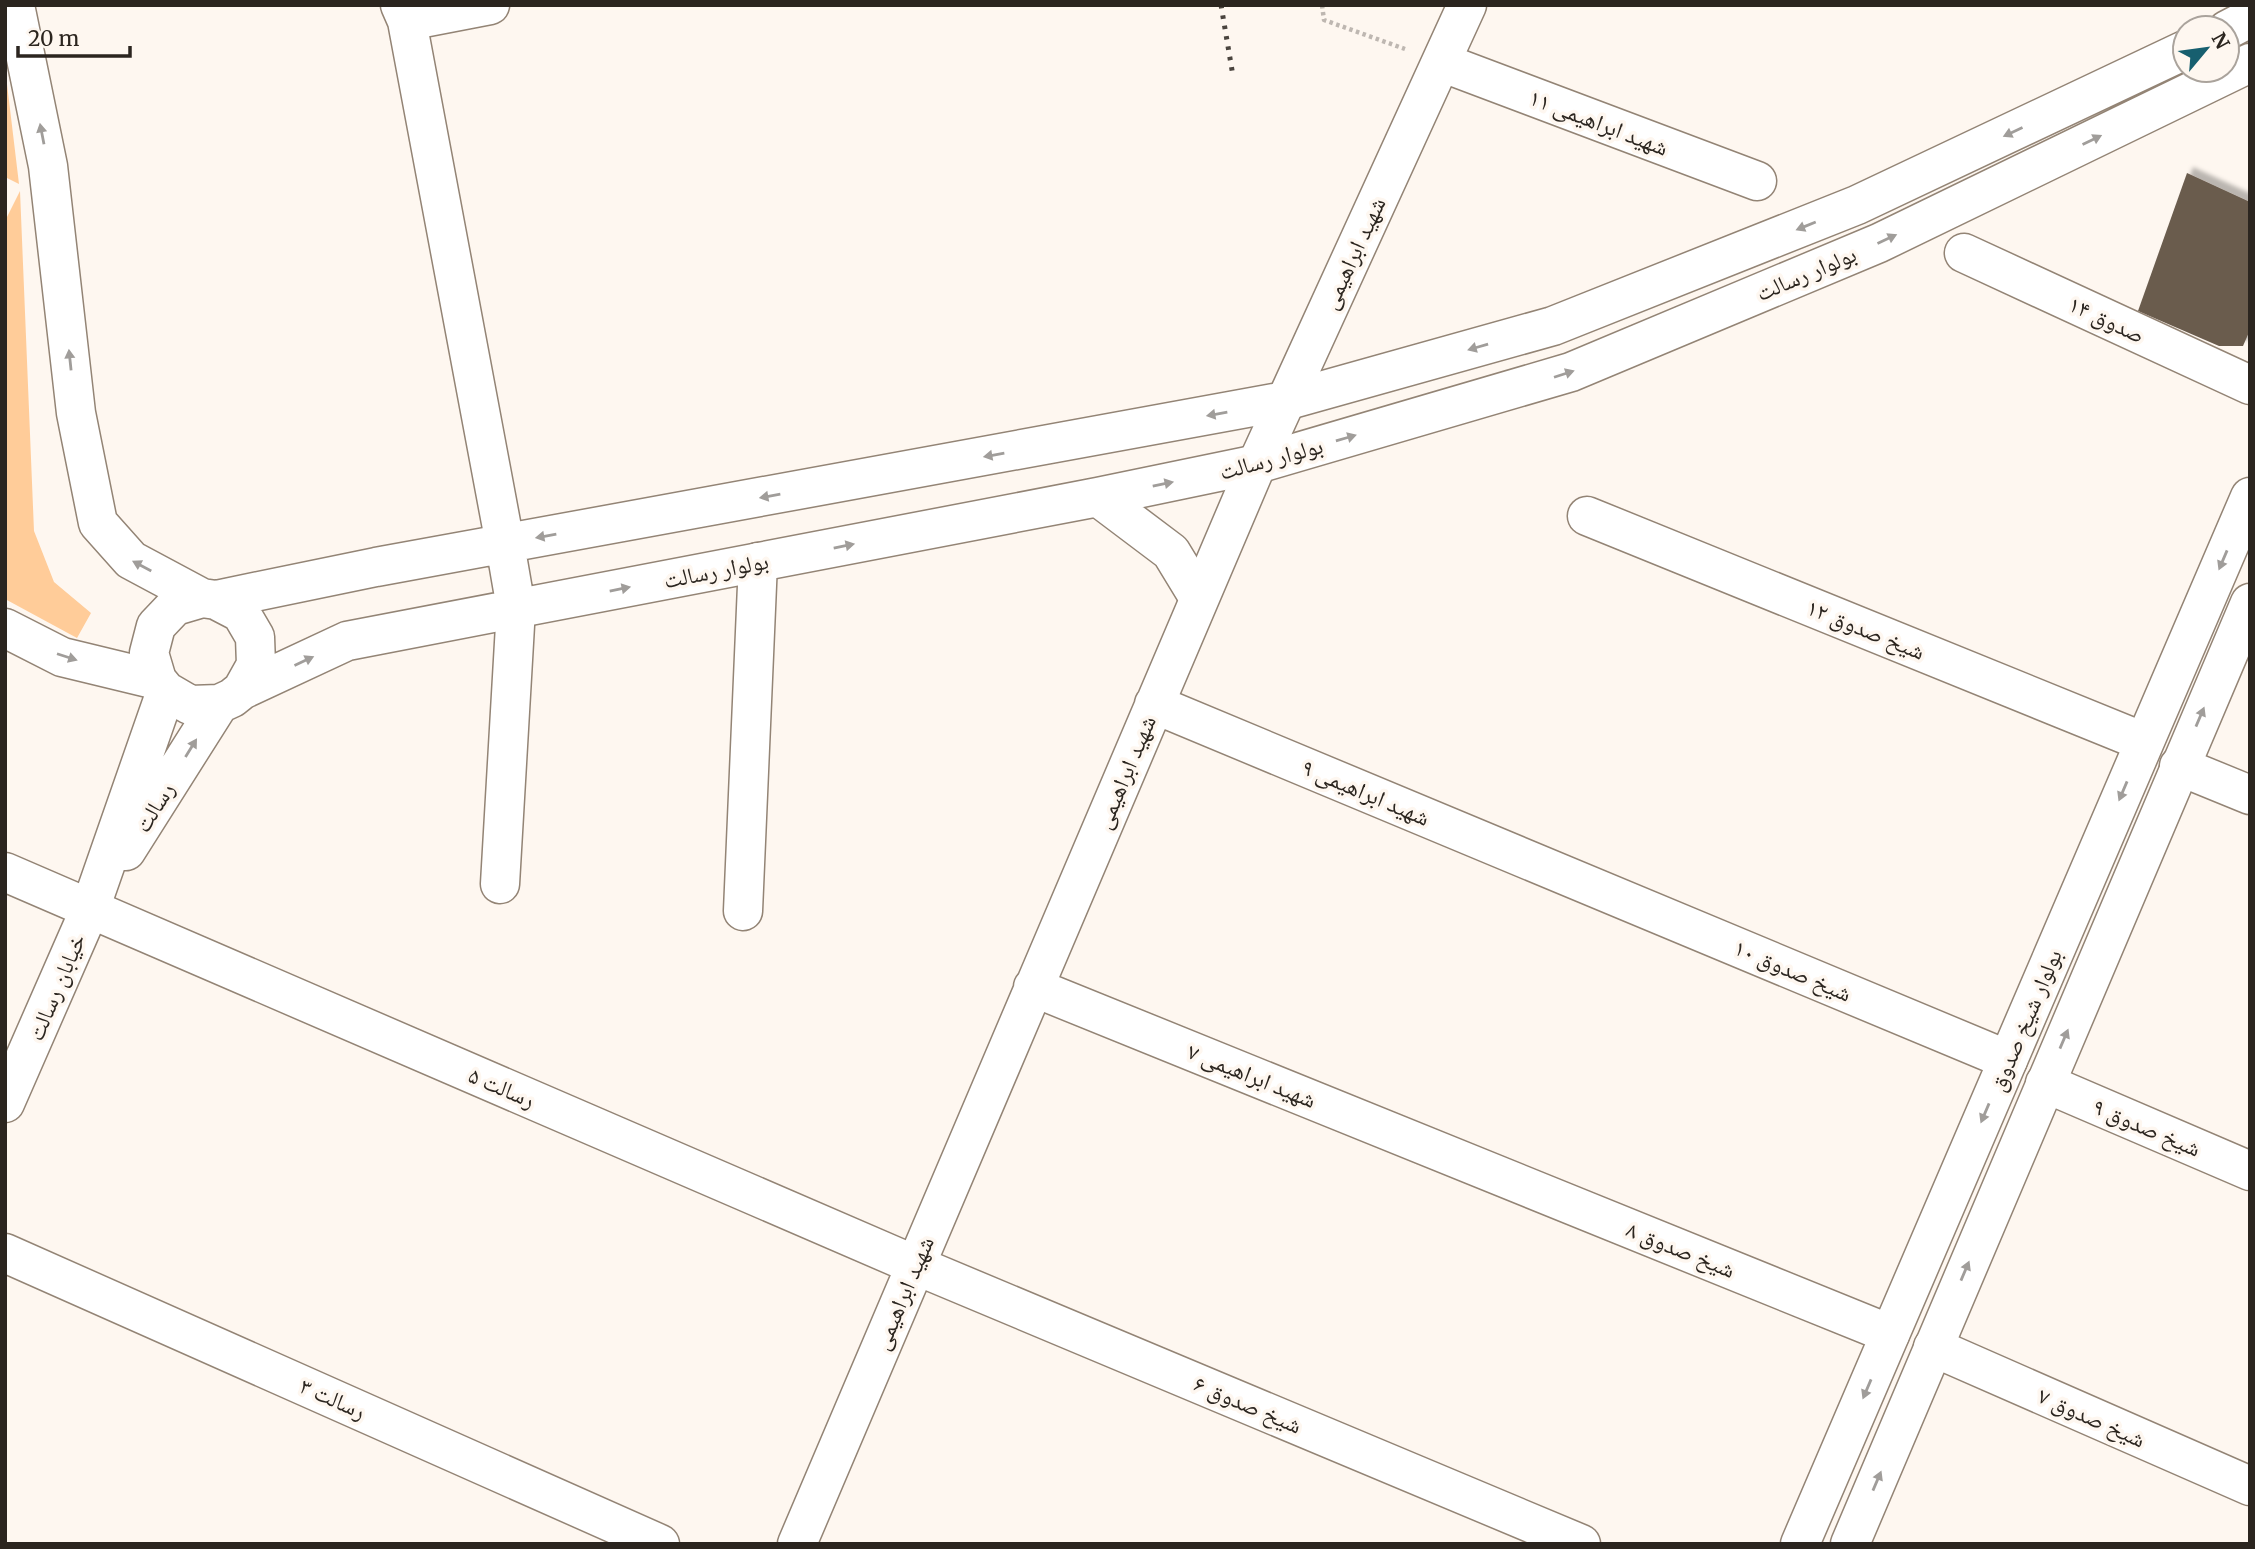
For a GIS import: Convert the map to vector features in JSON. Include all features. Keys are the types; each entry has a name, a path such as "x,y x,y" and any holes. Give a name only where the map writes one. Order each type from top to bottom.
{"street":[{"path":"5,628 62,657 161,686 190,705 230,697 256,666 255,637 241,613 131,560 98,523 76,414 48,166 15,5"},
{"path":"490,5 403,13 516,608 500,884"},
{"name":"شهید ابراهیمی","path":"797,1544 1284,401 1466,5"},
{"name":"بولوار رسالت","path":"209,599 1284,401 1565,321 1857,205 2171,57"},
{"name":"شهید ابراهیمی ۱۱","path":"1441,62 1758,181"},
{"name":"بولوار رسالت","path":"230,697 347,641 1257,464 1571,372 1879,243 2250,63"},
{"name":"صدوق ۱۴","path":"1964,253 2250,385"},
{"path":"1098,497 1171,552 1199,598"},
{"name":"بولوار شیخ صدوق","path":"1800,1544 2250,497"},
{"name":"شیخ صدوق ۱۲","path":"1587,516 2144,742"},
{"path":"743,911 758,562"},
{"path":"90,909 161,686 149,653 156,626 175,606 209,599"},
{"name":"بولوار شیخ صدوق","path":"1850,1544 2250,603"},
{"name":"رسالت","path":"90,909 230,697"},
{"name":"شهید ابراهیمی ۹","path":"1154,704 1577,880"},
{"path":"2179,766 2250,795"},
{"name":"رسالت ۵","path":"5,873 915,1265"},
{"name":"شیخ صدوق ۱۰","path":"1577,880 2008,1060"},
{"name":"خیابان رسالت","path":"5,1103 90,909"},
{"name":"شهید ابراهیمی ۷","path":"1033,987 1471,1163"},
{"name":"شیخ صدوق ۹","path":"2045,1083 2250,1171"},
{"name":"شیخ صدوق ۸","path":"1471,1163 1890,1335"},
{"name":"رسالت ۳","path":"5,1253 660,1544"},
{"name":"شیخ صدوق ۶","path":"915,1265 1522,1532 1581,1544"},
{"name":"شیخ صدوق ۷","path":"1933,1347 2250,1486"}],"path":[{"path":"1322,5 1324,20 1441,62"}],"shaded area":[{"path":"5,75 7,84 19,184 5,177"},
{"path":"20,191 34,531 54,582 91,613 77,638 5,599 5,221"}],"building":[{"path":"2187,173 2250,202 2250,330 2243,346 2219,346 2138,311"}],"railway":[{"path":"1221,5 1233,76"}]}
